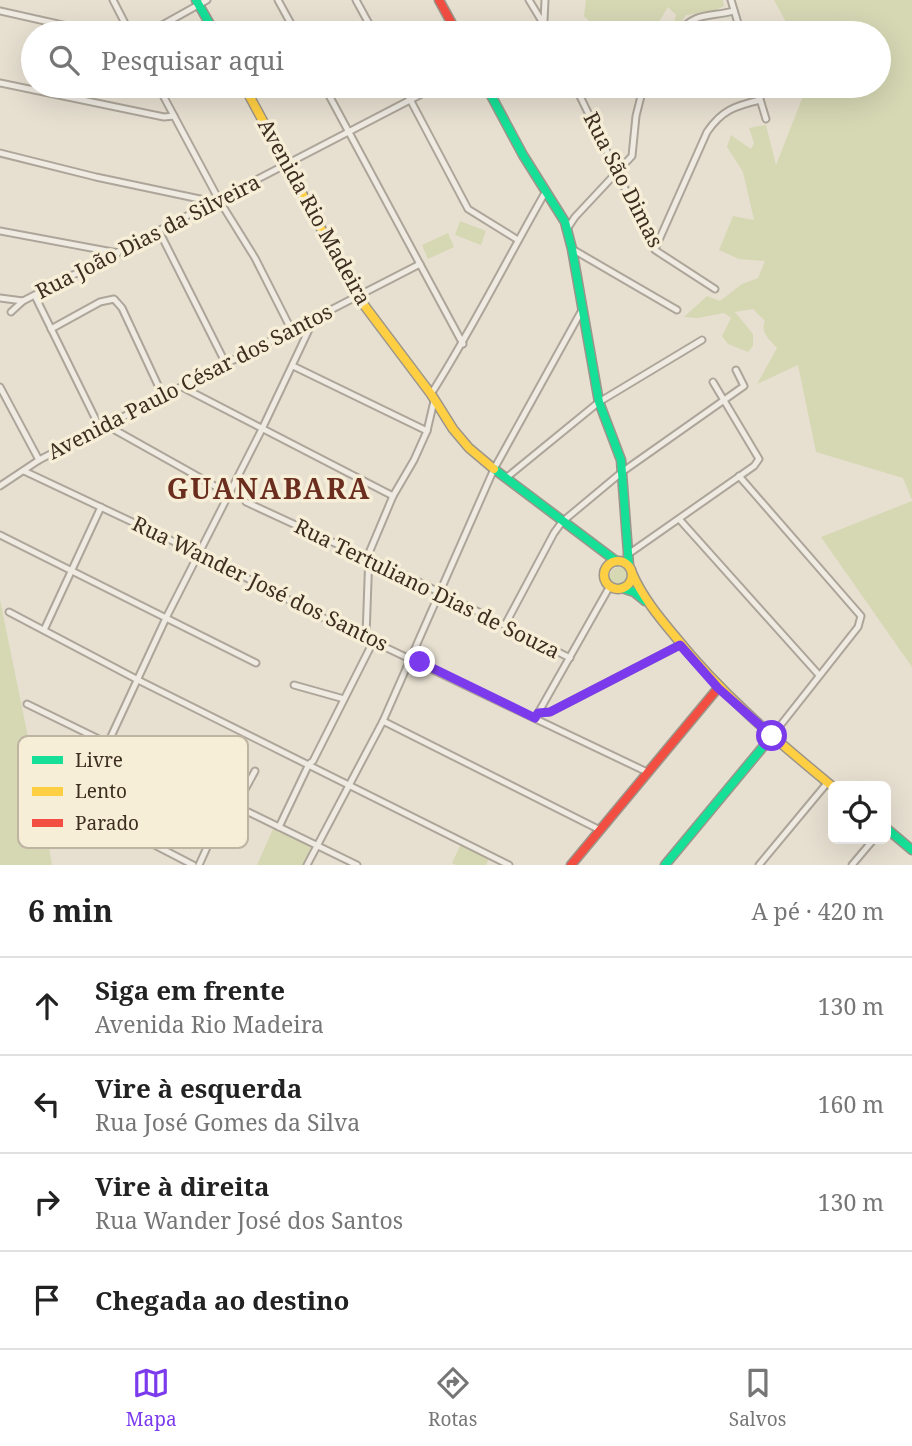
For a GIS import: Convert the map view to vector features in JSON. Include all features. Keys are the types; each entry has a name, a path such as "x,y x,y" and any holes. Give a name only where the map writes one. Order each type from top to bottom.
{"main road":[{"path":"439,0 450,21"},
{"path":"201,2 210,21"},
{"name":"Avenida Rio Madeira","path":"251,98 358,297 469,448 592,545 618,561"},
{"path":"492,98 523,155 565,222 599,402 621,460 627,555 631,570 650,605 680,645 718,688 828,783"},
{"name":"Avenida Rio Madeira","path":"592,545 602,559 605,571"},
{"path":"627,555 609,565 605,578 610,586 634,593 650,605"},
{"path":"618,561 631,570"},
{"path":"622,588 631,581 631,570"},
{"path":"571,865 718,688"},
{"path":"665,865 772,736"},
{"path":"891,832 912,850"}],"street":[{"path":"113,0 124,21"},
{"path":"278,0 289,21"},
{"path":"356,0 367,21"},
{"path":"529,0 544,21"},
{"path":"544,21 545,0"},
{"path":"730,0 737,21"},
{"path":"169,21 201,2"},
{"path":"0,11 45,21"},
{"path":"689,21 696,17 734,12"},
{"path":"0,83 21,87"},
{"path":"72,98 164,117 174,116"},
{"path":"164,98 216,201 255,258 292,331"},
{"path":"331,98 463,344"},
{"name":"Rua João Dias da Silveira","path":"11,312 23,301 415,98"},
{"name":"Rua São Dimas","path":"581,98 655,250 715,289"},
{"path":"567,229 632,156 640,98"},
{"path":"411,100 468,209 518,240"},
{"path":"655,250 707,132 717,117 725,111 760,100 766,119"},
{"path":"0,153 96,177 216,201"},
{"path":"366,636 369,553 393,496 427,431 433,398 546,191"},
{"path":"0,231 118,253"},
{"path":"159,231 226,364"},
{"path":"572,249 677,310"},
{"name":"Avenida Paulo César dos Santos","path":"0,486 39,460 420,264"},
{"path":"36,296 103,427 229,494"},
{"path":"0,298 23,301"},
{"path":"51,329 100,302 114,299 122,308 163,396"},
{"path":"307,865 383,721 494,470 582,309"},
{"path":"111,736 166,618 262,429 314,319"},
{"path":"506,478 599,402 702,340"},
{"path":"293,366 427,431"},
{"path":"505,625 562,522 622,472 744,386 736,370"},
{"path":"627,555 680,520 754,466 759,459 713,382"},
{"path":"0,387 39,460"},
{"path":"182,387 393,496"},
{"name":"Rua Wander José dos Santos","path":"24,471 198,553 326,619 537,716 647,772"},
{"path":"738,476 861,616 858,627 772,736"},
{"name":"Rua Tertuliano Dias de Souza","path":"246,502 379,562 570,658"},
{"path":"44,630 101,507"},
{"path":"680,520 819,676"},
{"path":"0,535 256,663"},
{"path":"537,716 610,586"},
{"path":"9,612 138,680 509,865"},
{"path":"279,827 374,640"},
{"path":"537,716 550,712 680,645"},
{"path":"294,685 344,699"},
{"path":"27,704 93,736"},
{"path":"383,721 600,830"},
{"path":"248,784 255,771"},
{"path":"759,865 828,787"},
{"path":"248,812 357,865"},
{"path":"852,865 870,844"},
{"path":"163,848 193,865"},
{"path":"199,865 207,848"}],"green space":[{"path":"586,0 723,0 724,6 714,11 686,15 682,21 674,21 676,15 668,7 659,21 589,21 584,16"},
{"path":"774,0 912,0 912,500 903,478 816,452 798,365 757,384 777,348 764,332 765,321 753,309 735,312 753,334 753,346 748,352 728,344 722,336 731,318 724,313 698,318 684,317 707,296 720,301 742,284 758,278 765,261 739,259 719,250 733,216 754,220 743,172 727,147 731,135 751,149 754,143 749,128 766,125 776,165 802,98 891,98 891,21 785,21"},
{"path":"460,221 486,231 481,245 455,235"},
{"path":"448,233 454,247 428,259 422,245"},
{"path":"912,501 912,667 821,537"},
{"path":"619,567 625,570 628,576 625,582 619,585 613,582 610,576 613,570"},
{"path":"0,600 28,736 18,736 18,848 49,848 52,865 0,865"},
{"path":"273,829 313,846 303,865 257,865"},
{"path":"461,844 489,858 486,865 452,863"}],"traffic: fast":[{"path":"196,0 208,21"},
{"path":"492,98 523,155 565,222 599,402 621,460 629,566"},
{"path":"494,469 616,561"},
{"path":"622,588 634,592 645,601"},
{"path":"665,865 772,736"},
{"path":"891,832 912,850"}],"traffic: slow":[{"path":"250,98 358,297 431,394 453,429 469,448 494,469"},
{"path":"618,561 628,565 632,575 628,585 618,589 608,585 604,575 608,565 618,561"},
{"path":"632,573 656,613 710,677 770,734 828,783"}],"traffic: jam":[{"path":"439,0 450,21"},
{"path":"571,865 718,688"}],"district":[{"name":"GUANABARA","path":"269,489"}],"route":[{"path":"420,662 535,718 538,713 550,712 680,645 718,688 772,736"}]}
